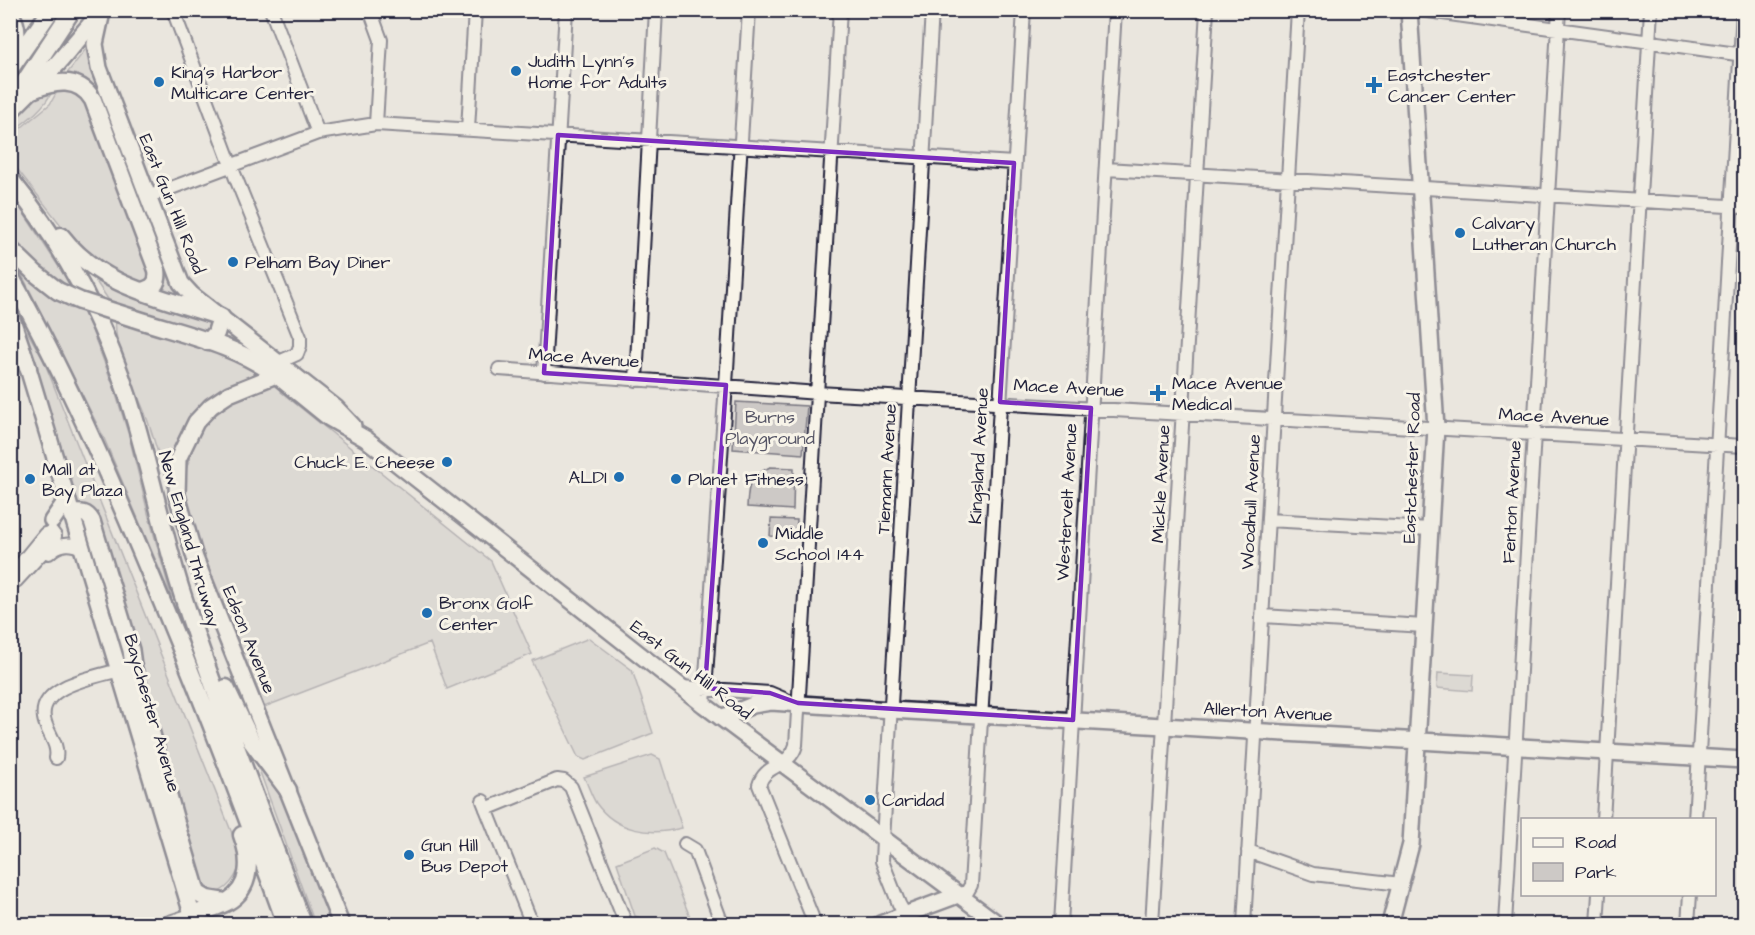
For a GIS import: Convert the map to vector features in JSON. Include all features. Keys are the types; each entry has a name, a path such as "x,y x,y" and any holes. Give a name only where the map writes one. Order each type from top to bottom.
{"highway":[{"path":"10,69 51,10"},
{"path":"10,103 72,10"},
{"path":"10,111 104,11"},
{"path":"10,14 16,24 17,33 10,54"},
{"path":"32,90 52,83 66,82 81,87 93,100 157,270 158,278 155,284 150,289 141,291"},
{"path":"14,184 85,261 112,280 221,317 216,333 208,342"},
{"name":"New England Thruway","path":"14,184 69,265 107,340 135,420 188,610 303,924"},
{"path":"10,249 34,273 58,291 80,301 208,342 277,369"},
{"path":"10,276 96,444 173,628 286,924"},
{"path":"10,315 28,368"},
{"path":"188,610 205,637 252,742 288,790"},
{"path":"193,920 226,902 240,890 246,879 248,851 240,829 230,773"},
{"path":"181,839 197,893 207,899 226,902"}],"main road":[{"name":"Eastchester Road","path":"1389,924 1411,844 1436,428 1409,10"},
{"name":"East Gun Hill Road","path":"104,11 95,44 97,63 182,283 192,295 221,317 329,418 366,440 704,705 998,924"},
{"name":"Baychester Avenue","path":"28,368 82,548 126,668 181,839"},
{"name":"Edson Avenue","path":"277,369 229,394 196,422 178,459 176,478 178,505 192,550 341,924"},
{"path":"52,521 61,509 65,492"},
{"name":"Baychester Avenue","path":"72,513 82,513 92,521 131,650 126,668 193,920"},
{"name":"Allerton Avenue","path":"721,718 757,704 794,702 891,710 1744,760"},
{"path":"880,924 908,920 958,896"}],"street":[{"path":"173,10 231,165 300,337 297,354 277,369"},
{"path":"271,10 318,133"},
{"path":"370,10 381,40 376,124"},
{"path":"468,129 475,10"},
{"path":"544,373 566,10"},
{"path":"636,380 656,10"},
{"path":"704,705 749,10"},
{"path":"815,924 759,784 764,774 782,764 795,751 794,702 818,393 840,10"},
{"name":"Tiemann Avenue","path":"908,920 882,861 932,10"},
{"name":"Kingsland Avenue","path":"958,896 967,892 971,885 1024,10"},
{"name":"Westervelt Avenue","path":"1061,924 1115,10"},
{"name":"Mickle Avenue","path":"1152,924 1207,10"},
{"name":"Woodhull Avenue","path":"1244,924 1298,10"},
{"path":"1421,10 1742,55"},
{"name":"Fenton Avenue","path":"1505,924 1559,10"},
{"path":"1603,818 1651,10"},
{"path":"1695,818 1743,10"},
{"path":"147,197 318,133 376,124 1014,163"},
{"path":"1106,169 1744,207"},
{"name":"Mace Avenue","path":"499,369 818,393 1744,446"},
{"path":"72,513 52,521 33,544 15,577 57,546 69,543 82,548"},
{"path":"1269,520 1430,529"},
{"path":"1262,616 1424,626"},
{"path":"56,758 55,743 44,718 45,708 51,699 70,684 126,668"},
{"name":"Allerton Avenue","path":"681,687 770,693 794,702"},
{"path":"532,924 485,805 557,780 564,781 571,787 626,924"},
{"path":"685,844 695,850 722,924"},
{"path":"1248,851 1312,874 1401,884"},
{"path":"1597,924 1599,896"},
{"path":"1689,924 1690,896"},
{"path":"163,924 193,920"}],"highlighted area":[{"path":"558,135 1014,163 1000,402 1091,408 1073,720 798,703 770,693 705,688 726,385 544,373"}],"green space":[{"path":"89,48 186,298 160,290 100,103 65,76"},
{"path":"54,88 41,108 11,132 10,120 29,100"},
{"path":"73,89 86,99 153,276 151,282 135,283 81,251 11,161 11,136 50,104 58,90"},
{"path":"10,195 72,287 66,284 65,287 38,268 11,239"},
{"path":"21,273 25,273 68,303 69,308 84,310 113,385 129,436 172,599 103,436"},
{"path":"91,274 211,322 212,325 206,333 112,305"},
{"path":"10,293 27,325 24,326 44,361 241,856 235,877 226,888 220,891 206,892 192,845 189,844 94,519 73,508"},
{"path":"116,319 214,349 260,371 260,376 216,397 193,415 177,442 171,462 170,487 146,416 121,355"},
{"path":"274,384 282,387 280,391 491,561 532,654 447,689 430,643 264,707 194,529 185,494 186,470 194,444 206,422 234,401 266,385"},
{"name":"Burns Playground","path":"736,402 807,406 803,454 733,449"},
{"path":"770,467 794,468 793,510 747,507 749,487 753,478"},
{"path":"771,519 797,520 796,538 770,536"},
{"path":"589,638 632,670 653,733 585,760 578,757 532,661"},
{"path":"1438,673 1473,675 1472,691 1437,688"},
{"path":"652,755 660,759 682,828 658,832 624,826 604,813 596,803 584,777"},
{"path":"259,760 283,793 335,924 315,924 256,761"},
{"path":"655,848 664,853 690,917 682,921 662,924 635,916 617,863"}],"place":[{"name":"Judith Lynn's Home for Adults","path":"516,71"},
{"name":"King’s Harbor Multicare Center","path":"159,82"},
{"name":"Eastchester Cancer Center","path":"1374,85"},
{"name":"Calvary Lutheran Church","path":"1460,233"},
{"name":"Pelham Bay Diner","path":"233,262"},
{"name":"Mace Avenue Medical","path":"1158,393"},
{"name":"Chuck E. Cheese","path":"447,462"},
{"name":"ALDI","path":"619,477"},
{"name":"Mall at Bay Plaza","path":"30,479"},
{"name":"Planet Fitness","path":"676,479"},
{"name":"Middle School 144","path":"763,543"},
{"name":"Bronx Golf Center","path":"427,613"},
{"name":"Caridad","path":"870,800"},
{"name":"Gun Hill Bus Depot","path":"409,855"}]}
